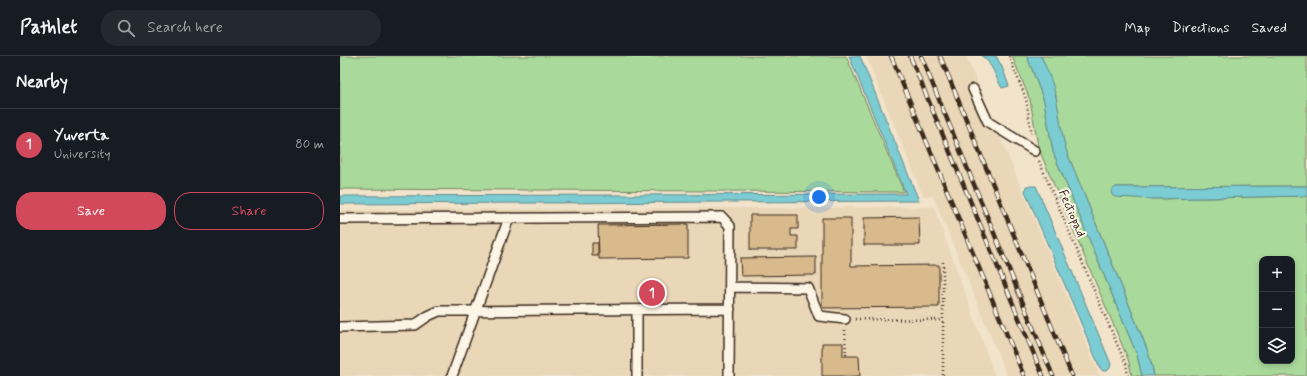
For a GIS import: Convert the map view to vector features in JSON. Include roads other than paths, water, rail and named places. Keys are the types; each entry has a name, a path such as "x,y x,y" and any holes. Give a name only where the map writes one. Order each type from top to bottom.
{"lane":[{"path":"973,89 988,122 1035,152"},
{"path":"340,219 722,217 730,226 730,376"},
{"path":"452,376 509,218"},
{"path":"730,287 808,288 819,316 845,319"},
{"path":"340,327 415,326 428,316 439,311 730,309"},
{"path":"637,310 637,376"}],"water":[{"path":"849,56 860,56 919,201 340,204 340,196 906,194"},
{"path":"982,56 996,56 1009,86 1002,88 986,59"},
{"path":"1027,56 1041,56 1048,71 1056,97 1066,150 1147,349 1154,376 1142,376 1137,355 1053,152 1044,101"},
{"path":"1026,186 1036,186 1111,364 1107,371 1103,371 1100,368 1025,191"},
{"path":"1307,186 1307,196 1152,199 1115,197 1111,192 1116,187"}],"railway":[{"path":"891,56 1024,376"},
{"path":"910,56 1043,376"},
{"path":"921,56 1053,376"},
{"path":"940,56 1072,376"}],"place":[{"name":"Yuverta","path":"652,293"}]}
